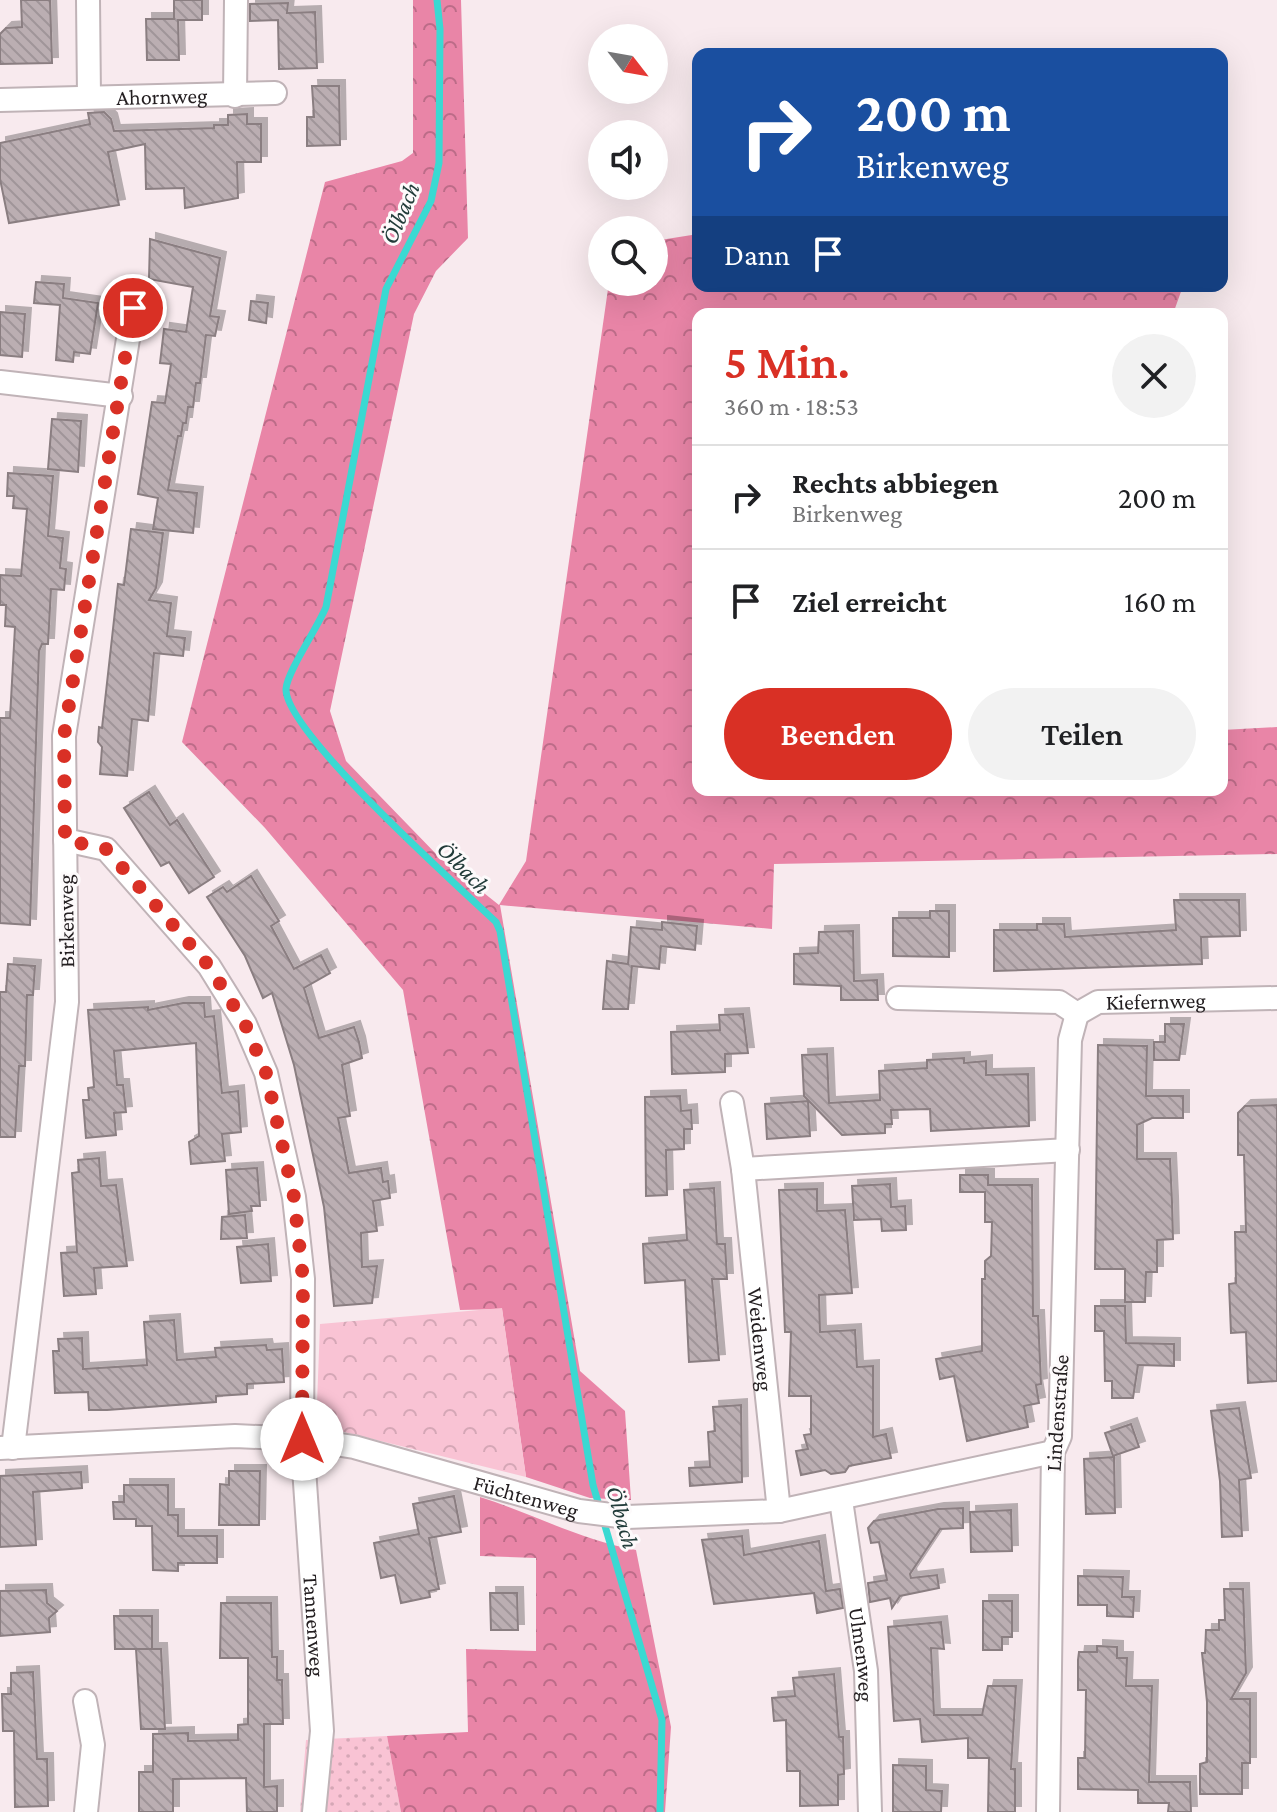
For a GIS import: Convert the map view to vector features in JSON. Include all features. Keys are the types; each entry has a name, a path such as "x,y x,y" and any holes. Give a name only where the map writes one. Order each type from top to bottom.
{"street":[{"name":"Ahornweg","path":"88,0 89,96"},
{"name":"Ahornweg","path":"235,96 236,0"},
{"name":"Ahornweg","path":"0,100 275,93"},
{"name":"Birkenweg","path":"7,1448 67,1002 64,736 133,308"},
{"path":"0,382 121,396"},
{"name":"Tannenweg","path":"65,840 106,849 209,966 245,1024 266,1073 294,1197 303,1279 302,1439 322,1731 314,1812"},
{"name":"Kiefernweg","path":"898,998 1059,1002 1077,1014 1098,1002 1277,998"},
{"name":"Lindenstraße","path":"1048,1812 1053,1452 1060,1436 1070,1040 1077,1014"},
{"name":"Weidenweg","path":"732,1103 743,1169 779,1511"},
{"path":"743,1169 1068,1150"},
{"name":"Füchtenweg","path":"7,1448 235,1436 302,1439 354,1447 579,1511 627,1517 779,1511 1053,1452"},
{"name":"Ulmenweg","path":"841,1500 866,1671 870,1812"},
{"path":"85,1701 93,1745 86,1812"}],"green space":[{"path":"413,0 461,0 468,238 436,271 414,314 330,711 346,761 440,858 499,905 526,861 607,296 668,296 668,239 692,235 692,292 1181,292 1175,308 692,308 692,796 1228,796 1228,730 1277,727 1277,854 774,864 772,929 500,905 580,1371 625,1411 631,1500 590,1498 526,1477 502,1309 460,1310 403,990 265,828 182,742 325,182 402,161 413,153"},
{"path":"502,1308 526,1477 332,1429 320,1419 317,1404 320,1324"},
{"path":"480,1497 576,1533 636,1550 671,1727 665,1812 401,1812 387,1736 468,1732 466,1649 536,1651 536,1558 480,1556"},
{"path":"387,1736 401,1812 300,1812 306,1740"}],"building":[{"path":"21,0 50,0 52,63 0,64 0,34 6,28 22,27"},
{"path":"174,0 202,0 202,20 178,20 179,60 147,60 146,19 174,19"},
{"path":"288,3 287,13 315,12 317,68 279,69 278,20 250,21 250,4"},
{"path":"312,86 339,86 340,145 307,146 307,117 314,117"},
{"path":"104,112 111,119 114,131 214,128 214,125 228,125 228,115 247,114 247,124 261,124 261,162 237,162 238,198 185,208 184,188 146,189 145,144 108,152 119,205 9,223 0,179 0,143 90,124 88,113"},
{"path":"150,239 220,258 210,316 219,317 215,336 206,335 200,383 196,383 193,407 188,407 186,423 183,423 181,436 178,436 168,490 197,493 193,533 153,529 158,498 138,494 152,402 165,403 171,364 160,363 164,329 186,332 193,287 149,279"},
{"path":"36,282 64,284 63,298 98,303 90,354 74,352 73,362 56,360 60,305 34,303"},
{"path":"251,301 268,303 266,323 249,320"},
{"path":"0,312 25,314 22,357 0,355"},
{"path":"52,419 81,421 78,472 48,469"},
{"path":"8,473 53,476 48,536 63,538 60,568 66,569 64,590 51,589 48,644 42,644 39,651 30,925 0,923 0,718 10,718 15,627 5,626 6,605 0,605 0,575 21,576 27,509 13,508 14,496 7,496"},
{"path":"131,529 163,533 156,588 149,600 171,603 167,636 185,638 183,656 154,653 148,721 132,719 127,776 100,774 102,747 98,742 118,584 124,585"},
{"path":"149,792 170,825 177,820 214,877 189,893 169,862 161,866 124,808"},
{"path":"251,876 279,921 271,926 294,969 321,955 330,973 304,988 319,1038 354,1027 359,1042 362,1058 342,1065 350,1116 338,1118 349,1173 381,1168 383,1182 388,1181 390,1198 373,1201 377,1231 361,1233 362,1267 377,1266 372,1303 334,1306 324,1207 294,1065 272,993 263,998 245,956 207,897 223,887 227,892"},
{"path":"1174,900 1239,900 1240,936 1201,937 1202,964 994,971 994,930 1037,930 1037,924 1064,924 1065,937 1176,930"},
{"path":"930,911 949,911 949,957 893,956 893,918 930,918"},
{"path":"662,922 697,926 695,950 661,946 659,969 632,966 628,1009 603,1009 607,961 628,964 631,927 662,930"},
{"path":"853,931 854,981 877,980 878,1000 841,1000 841,986 794,984 794,954 818,953 819,932"},
{"path":"8,964 35,966 33,995 27,995 25,1066 19,1066 15,1137 0,1137 0,992 6,992"},
{"path":"183,1003 204,1003 205,1017 214,1016 222,1093 238,1091 241,1132 222,1134 225,1161 191,1164 189,1142 199,1136 196,1043 114,1051 117,1085 123,1085 126,1112 114,1113 116,1135 86,1138 83,1100 89,1100 88,1088 94,1087 88,1010 148,1007 148,1010"},
{"path":"743,1014 748,1053 725,1054 725,1072 672,1074 671,1032 720,1030 719,1015"},
{"path":"1165,1024 1184,1024 1179,1060 1154,1060 1154,1042 1165,1042"},
{"path":"1098,1045 1147,1046 1146,1096 1183,1096 1183,1118 1152,1118 1137,1125 1137,1159 1170,1159 1172,1202 1173,1239 1157,1240 1157,1272 1146,1272 1145,1302 1125,1302 1125,1269 1095,1269"},
{"path":"827,1054 829,1103 880,1100 879,1071 927,1068 927,1060 964,1058 964,1063 986,1061 986,1075 1028,1074 1029,1126 931,1131 930,1109 891,1110 892,1124 885,1124 885,1133 842,1135 804,1096 802,1055"},
{"path":"680,1096 681,1111 691,1110 692,1129 684,1129 684,1149 666,1150 667,1195 646,1196 645,1097"},
{"path":"808,1101 810,1136 767,1139 765,1104"},
{"path":"1277,1105 1277,1381 1248,1383 1246,1332 1231,1333 1229,1284 1236,1283 1235,1232 1246,1232 1244,1155 1238,1155 1238,1113 1245,1106"},
{"path":"99,1158 101,1186 116,1185 127,1266 94,1268 96,1294 64,1296 61,1253 77,1252 72,1173 79,1172 78,1160"},
{"path":"257,1168 260,1206 251,1206 252,1211 229,1214 226,1170"},
{"path":"960,1175 988,1175 988,1185 1032,1185 1033,1316 1038,1316 1041,1384 1036,1385 1039,1403 1024,1406 1028,1427 967,1441 954,1376 940,1379 936,1359 982,1351 982,1279 985,1279 985,1261 991,1256 992,1222 985,1222 985,1192 960,1192"},
{"path":"890,1184 891,1207 905,1206 906,1230 882,1231 881,1219 854,1220 852,1186"},
{"path":"714,1188 717,1244 725,1244 727,1279 712,1279 719,1360 689,1362 685,1280 645,1283 643,1244 687,1240 684,1190"},
{"path":"817,1189 817,1211 845,1210 852,1293 819,1295 820,1332 855,1330 857,1367 873,1366 873,1437 886,1434 891,1458 849,1466 845,1472 831,1474 825,1470 801,1475 796,1451 808,1449 804,1435 811,1434 811,1396 789,1396 791,1332 785,1332 779,1190"},
{"path":"245,1215 247,1238 221,1239 222,1217"},
{"path":"268,1244 271,1281 241,1283 237,1247"},
{"path":"1095,1306 1125,1306 1126,1343 1174,1344 1174,1366 1138,1365 1133,1398 1112,1398 1112,1381 1105,1381 1104,1331 1095,1331"},
{"path":"174,1320 177,1360 216,1357 215,1348 266,1345 267,1350 282,1349 284,1382 247,1384 247,1394 216,1396 216,1402 107,1410 89,1410 88,1392 55,1393 53,1351 59,1351 58,1339 82,1338 83,1369 147,1365 144,1322"},
{"path":"741,1405 742,1482 690,1486 689,1468 710,1467 708,1432 715,1431 713,1407"},
{"path":"1239,1408 1251,1478 1239,1480 1242,1536 1222,1537 1220,1481 1211,1411"},
{"path":"1131,1424 1139,1447 1113,1456 1105,1433"},
{"path":"1114,1457 1115,1513 1086,1514 1084,1459"},
{"path":"229,1471 260,1471 259,1525 219,1525 220,1484 229,1485"},
{"path":"81,1472 82,1488 33,1492 36,1545 0,1547 0,1476"},
{"path":"124,1485 168,1485 168,1515 178,1515 178,1536 217,1536 217,1563 178,1563 178,1571 153,1570 152,1526 136,1526 136,1519 114,1519 113,1502 124,1502"},
{"path":"454,1496 461,1532 429,1538 439,1589 429,1591 430,1597 401,1603 395,1575 381,1578 374,1543 419,1534 413,1504"},
{"path":"963,1508 963,1528 940,1529 910,1574 911,1578 937,1575 939,1588 900,1596 892,1608 890,1598 870,1602 868,1583 887,1580 879,1542 871,1543 868,1528 874,1521 938,1509"},
{"path":"1011,1510 1012,1551 971,1552 970,1512"},
{"path":"742,1536 744,1555 819,1541 826,1591 840,1589 843,1608 817,1613 814,1593 714,1604 702,1540"},
{"path":"1078,1576 1123,1577 1122,1597 1134,1597 1133,1617 1107,1616 1107,1605 1078,1605"},
{"path":"1224,1589 1243,1589 1246,1673 1231,1699 1250,1699 1250,1763 1242,1763 1242,1794 1200,1794 1200,1764 1207,1762 1207,1702 1202,1653 1205,1653 1206,1630 1219,1630 1219,1620 1225,1620"},
{"path":"46,1590 47,1603 57,1611 49,1618 50,1632 0,1636 0,1591"},
{"path":"490,1593 517,1593 518,1630 491,1630"},
{"path":"983,1601 1012,1601 1012,1637 1002,1637 1002,1650 983,1650"},
{"path":"221,1603 271,1603 272,1657 277,1657 277,1680 282,1680 283,1724 264,1724 264,1787 277,1786 277,1812 247,1812 246,1778 173,1779 173,1812 139,1812 139,1772 153,1772 153,1734 188,1733 188,1741 238,1740 238,1725 248,1724 248,1658 220,1658"},
{"path":"114,1616 152,1616 152,1649 115,1649"},
{"path":"941,1622 944,1649 931,1648 934,1715 982,1715 988,1686 1016,1686 1011,1769 1015,1769 1015,1812 988,1812 989,1758 968,1758 968,1738 922,1742 920,1719 894,1721 888,1627"},
{"path":"1097,1646 1117,1647 1117,1658 1127,1658 1126,1686 1152,1686 1149,1782 1190,1782 1191,1812 1168,1812 1169,1803 1138,1803 1138,1790 1078,1789 1078,1758 1085,1758 1086,1690 1078,1690 1079,1652 1097,1652"},
{"path":"136,1649 161,1649 165,1729 141,1729"},
{"path":"33,1672 37,1759 47,1759 48,1806 15,1807 14,1731 3,1731 2,1694 11,1694 11,1673"},
{"path":"834,1674 839,1737 843,1737 844,1774 838,1775 838,1805 800,1806 800,1771 787,1771 786,1720 774,1721 772,1698 795,1696 793,1678"},
{"path":"893,1765 926,1766 926,1790 942,1791 941,1812 893,1812"}],"waterway":[{"name":"Ölbach","path":"437,0 440,29 439,163 431,201 386,289 326,607 286,689 293,710 342,772 496,922 500,931 593,1485 662,1720 660,1812"}],"route":[{"path":"133,308 64,736 65,840 106,849 209,966 245,1024 266,1073 294,1197 303,1279 302,1439"}]}
